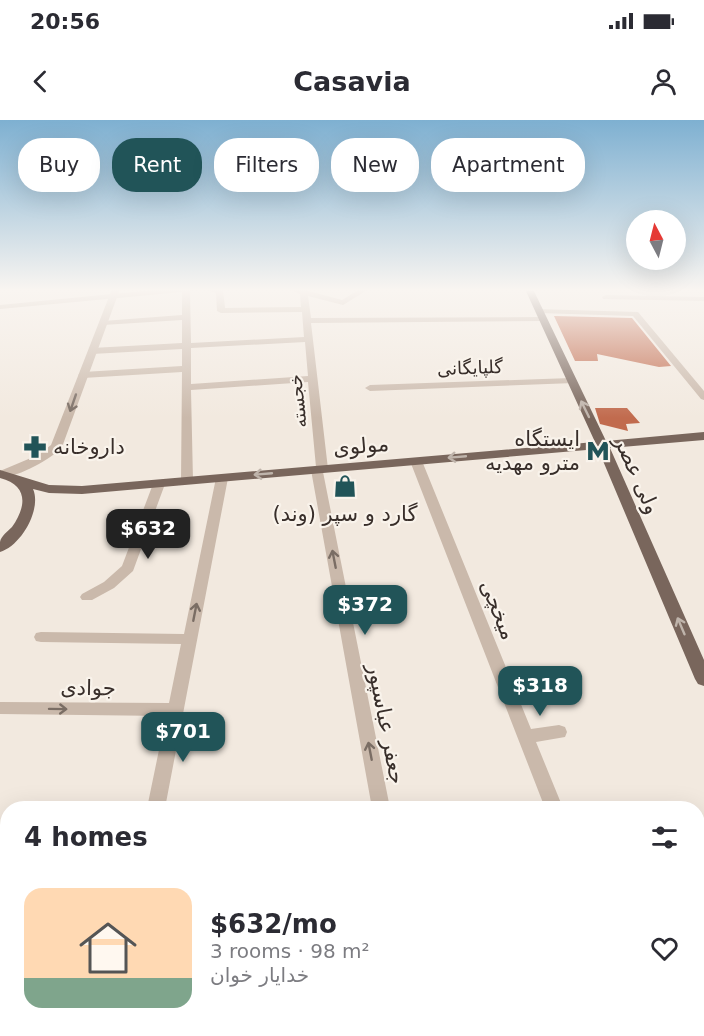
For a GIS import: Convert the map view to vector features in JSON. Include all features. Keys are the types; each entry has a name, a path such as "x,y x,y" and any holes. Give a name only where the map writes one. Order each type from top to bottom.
{"main road":[{"name":"ولی عصر","path":"549,332 602,445 703,676"},
{"name":"مولوی","path":"1,473 21,482 61,490 159,484 704,436"},
{"path":"0,547 20,529 30,505 29,491 21,482"}],"street":[{"path":"1,473 42,458 56,447 100,332"},
{"path":"186,332 187,481"},
{"name":"خجسته","path":"308,332 319,470"},
{"path":"651,332 704,397"},
{"path":"92,351 309,339"},
{"path":"83,375 186,369"},
{"path":"186,387 313,379"},
{"name":"گلپایگانی","path":"370,388 571,381"},
{"name":"میخچی","path":"416,461 552,801"},
{"name":"جعفر عباسپور","path":"319,470 380,801"},
{"path":"157,801 222,478"},
{"path":"87,597 109,585 129,568 159,484"},
{"path":"140,539 153,541"},
{"path":"41,637 190,639"},
{"name":"جوادی","path":"0,708 176,710"},
{"path":"526,737 559,732"}],"building":[{"path":"561,332 643,332 671,366 659,367 597,354 598,361 575,361"},
{"path":"595,408 627,408 640,423 626,424 628,431 600,424"}],"place":[{"name":"داروخانه","path":"35,447"},
{"name":"ایستگاه مترو مهدیه","path":"598,451"},
{"name":"گارد و سپر (وند)","path":"345,486"}]}
